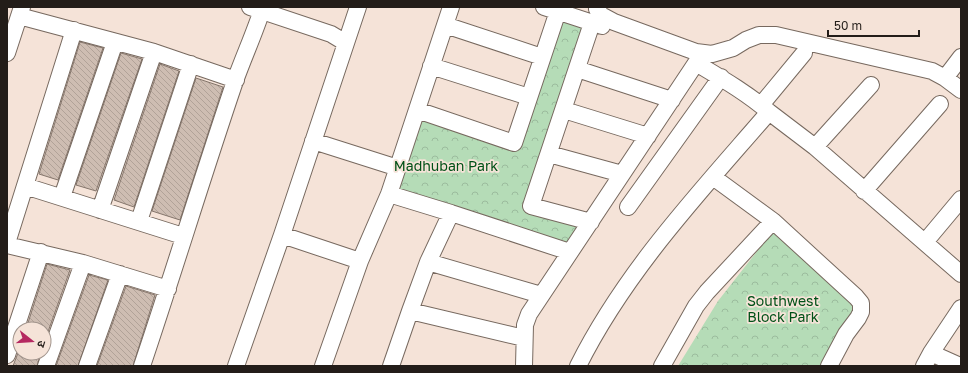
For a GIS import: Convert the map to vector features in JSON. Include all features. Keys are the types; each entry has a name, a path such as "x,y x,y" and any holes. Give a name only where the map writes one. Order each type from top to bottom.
{"street":[{"path":"236,366 358,7"},
{"path":"323,366 360,261 389,194 451,7"},
{"path":"598,7 597,9 601,15 614,22 696,52 712,54 733,48 746,40 759,35 776,35 932,71 945,78 961,90"},
{"path":"142,366 168,289 183,236 236,80 258,8 331,34 346,43"},
{"path":"417,110 514,142 542,57 551,9 696,63 721,77 765,108 814,147 961,274"},
{"path":"7,54 20,12 74,30 154,52 236,80"},
{"path":"590,222 532,206 592,23"},
{"path":"445,24 542,57"},
{"path":"74,30 7,244 83,263 168,289"},
{"path":"62,197 115,42"},
{"path":"100,210 154,52"},
{"path":"578,366 596,334 638,268 690,203 713,177 804,53"},
{"path":"945,78 961,57"},
{"path":"524,366 525,325 529,314 696,63"},
{"path":"139,221 191,64"},
{"path":"431,66 529,97"},
{"path":"577,69 672,100"},
{"path":"628,206 721,77"},
{"path":"814,147 871,85"},
{"path":"864,190 940,104"},
{"path":"564,110 648,136"},
{"path":"313,141 398,168"},
{"path":"549,154 622,174"},
{"path":"713,177 773,221 861,303 861,312 858,318 846,334 829,366"},
{"path":"25,186 183,236"},
{"path":"389,194 570,252"},
{"path":"924,242 961,199"},
{"path":"391,366 428,262 451,213"},
{"path":"662,366 693,312 707,292 773,221"},
{"path":"282,234 360,261"},
{"path":"7,355 41,252"},
{"path":"428,262 541,295"},
{"path":"46,366 83,263"},
{"path":"87,366 120,274"},
{"path":"960,366 927,360 961,308"},
{"path":"410,311 524,338"}],"green space":[{"name":"Madhuban Park","path":"558,11 592,23 532,205 591,222 570,252 389,194 417,110 514,142"},
{"name":"Southwest Block Park","path":"773,231 864,300 830,366 678,366 718,301"}],"building":[{"path":"80,42 103,48 58,180 39,174"},
{"path":"121,53 142,59 96,191 76,185"},
{"path":"160,64 179,71 134,207 114,200"},
{"path":"196,78 223,87 180,220 152,211"},
{"path":"47,264 70,270 52,321 29,321"},
{"path":"89,275 108,280 78,366 56,366"},
{"path":"126,286 155,295 133,366 97,366"},
{"path":"15,361 39,361 37,366 13,366"}]}
